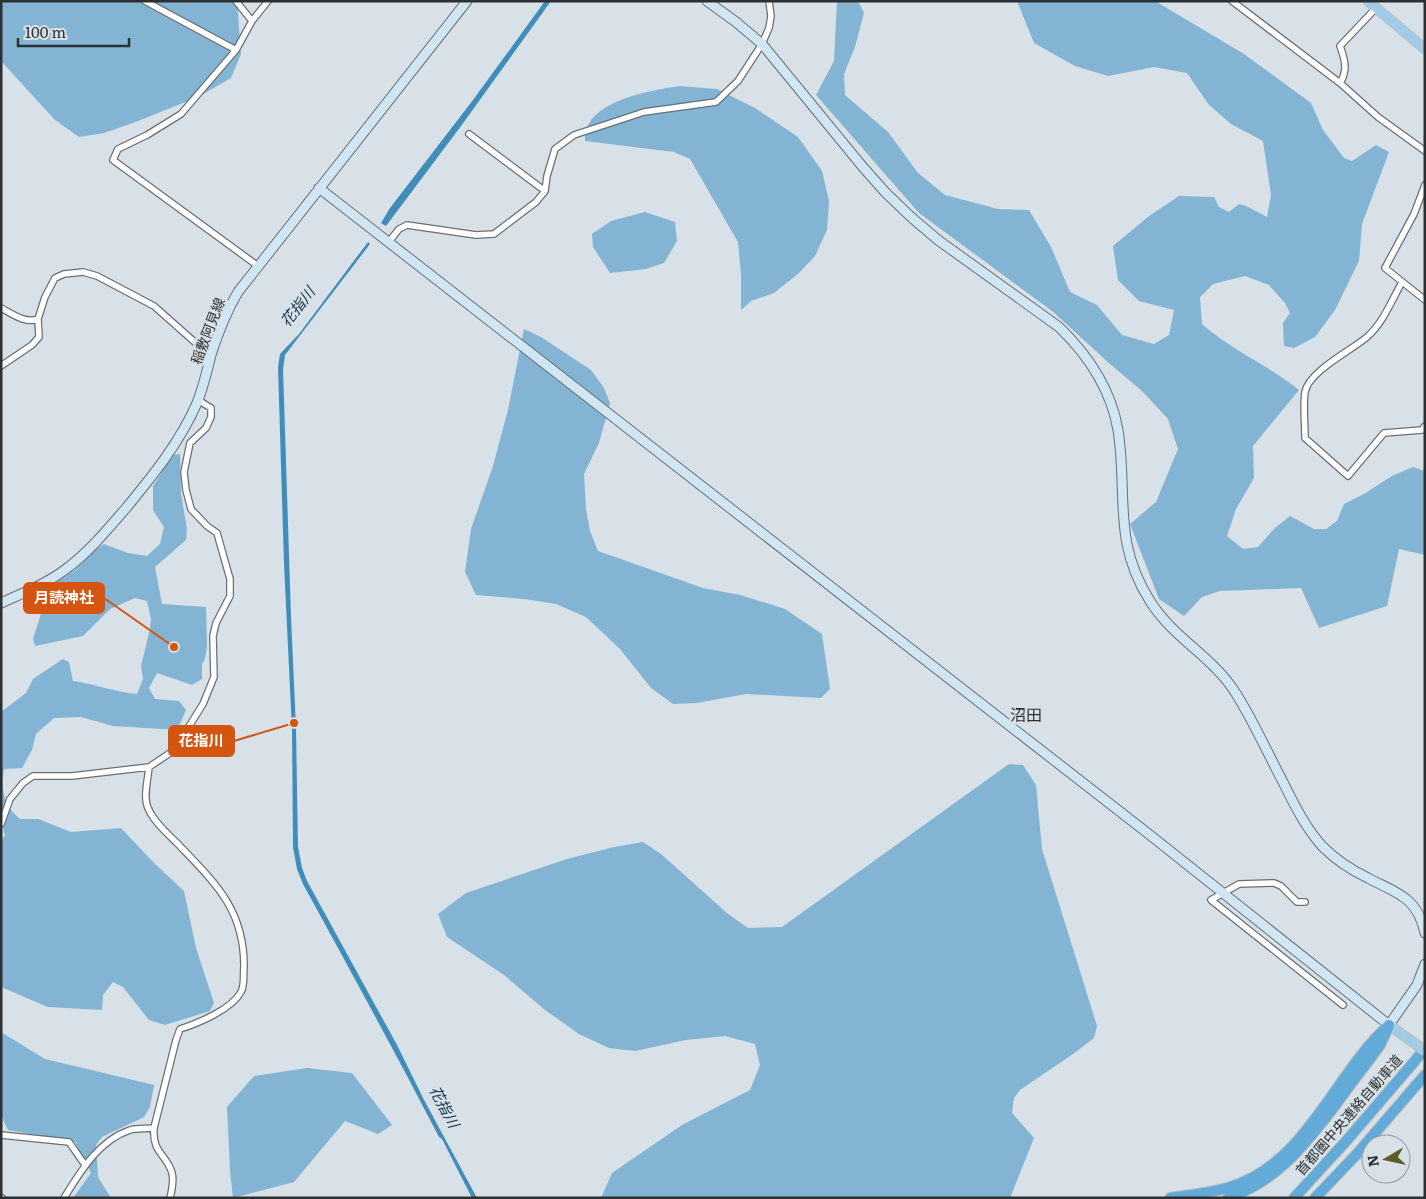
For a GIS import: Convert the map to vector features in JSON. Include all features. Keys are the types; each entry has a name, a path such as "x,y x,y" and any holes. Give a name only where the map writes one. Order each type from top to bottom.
{"highway":[{"path":"1228,1198 1252,1187 1282,1161 1373,1039 1390,1025"},
{"name":"首都圏中央連絡自動車道","path":"1294,1198 1348,1139 1422,1048"},
{"name":"首都圏中央連絡自動車道","path":"1314,1198 1356,1155 1425,1075"},
{"path":"1323,1198 1356,1155"},
{"path":"1170,1198 1227,1188 1266,1174"}],"main road":[{"path":"1368,1 1425,49"},
{"path":"1390,1025 1422,1048"}],"street":[{"path":"145,1 236,50"},
{"path":"236,1 252,22"},
{"path":"258,266 113,160 118,149 147,135 181,114 236,50 252,22 268,1"},
{"name":"稲敷阿見線","path":"1,602 41,585 64,571 83,556 111,525 171,450 182,433 198,400 211,354 224,317 231,304 318,188 466,1"},
{"path":"707,1 762,44 885,192 938,240 1059,327 1074,341 1087,358 1108,397 1114,414 1119,443 1126,542 1130,562 1150,602 1173,631 1212,666 1234,690 1300,817 1314,836 1349,868 1399,893 1418,913 1425,933"},
{"path":"388,243 399,229 408,225 476,235 494,234 536,202 545,190 547,176 556,149 574,135 644,112 716,102 738,81 762,44 769,28 769,1"},
{"path":"1232,1 1340,83 1378,117 1425,150"},
{"path":"1340,83 1345,75 1346,60 1340,46 1376,8"},
{"path":"469,134 545,190"},
{"path":"1425,184 1414,214 1385,268 1425,300"},
{"path":"318,188 1150,835 1390,1025 1417,985 1425,964"},
{"path":"1,366 32,346 39,337 38,319 45,297 55,278 64,274 83,272 97,276 154,306 211,354"},
{"path":"1402,282 1384,316 1367,336 1315,376 1305,391 1305,438 1348,476 1384,433 1424,429"},
{"path":"1,308 24,319 33,321 38,319"},
{"path":"1,824 10,799 24,782 33,776 72,776 149,767 170,754 203,704 214,677 213,636 216,623 230,596 230,579 217,533 190,509 186,490 184,472 190,443 206,428 211,417 211,408 198,400"},
{"path":"149,767 146,796 147,807 157,822 208,876 232,908 240,926 244,952 241,993 214,1015 198,1024 180,1029 154,1128 153,1139 157,1150 172,1174 170,1198"},
{"path":"1305,902 1297,902 1281,886 1274,883 1239,884 1211,900 1343,1005"},
{"path":"64,1198 84,1165 113,1139 132,1130 154,1128"},
{"path":"1,1135 68,1142 84,1165"}],"shaded area":[{"path":"1,1 237,1 241,54 231,78 198,97 104,133 79,137 55,120 1,61"},
{"path":"545,1 551,1 461,126 386,226 381,223 390,208 473,100"},
{"path":"837,1 858,1 864,13 855,47 844,74 845,95 888,132 918,173 945,195 998,209 1029,210 1051,247 1070,292 1097,305 1122,335 1154,344 1169,335 1174,310 1139,301 1118,280 1113,246 1149,216 1179,196 1214,197 1219,207 1229,212 1239,204 1267,217 1271,195 1263,141 1231,124 1209,105 1187,73 1154,67 1108,76 1075,66 1034,43 1017,1 1155,1 1244,54 1311,103 1323,130 1344,158 1352,161 1376,145 1389,152 1362,224 1359,261 1335,310 1315,337 1294,348 1284,346 1283,323 1290,313 1285,303 1269,285 1245,276 1213,284 1200,297 1202,324 1225,342 1299,390 1253,446 1254,478 1236,509 1227,536 1243,549 1258,547 1275,528 1290,516 1314,529 1326,529 1337,521 1344,504 1392,476 1413,467 1425,471 1425,555 1399,549 1387,606 1319,628 1301,588 1220,591 1202,597 1184,616 1159,599 1130,524 1156,502 1178,449 1168,419 1142,391 1052,311 919,213 816,95 834,61"},
{"path":"679,86 717,89 755,108 798,137 822,171 829,201 827,230 815,256 799,273 774,293 751,301 741,310 741,274 738,242 690,159 674,152 585,141 587,127 595,116 606,107 636,95"},
{"path":"645,212 675,222 677,241 664,263 646,269 610,273 593,247 592,234 611,221"},
{"name":"花指川","path":"368,242 370,244 285,355 283,369 296,728 298,847 302,868 307,881 397,1045 423,1098 477,1198 472,1198 442,1139 439,1137 303,884 297,869 293,847 292,730 284,564 278,367 280,354 299,334"},
{"path":"524,329 541,337 591,370 604,388 610,403 599,443 584,474 586,509 590,531 598,551 703,588 740,595 785,609 822,634 830,689 821,698 746,694 697,703 673,704 651,688 620,649 586,617 556,604 476,595 465,572 471,529 493,466 508,410"},
{"path":"180,454 181,494 187,529 186,540 155,567 162,604 206,607 207,646 205,659 202,664 202,679 192,685 157,673 149,688 155,699 179,701 186,710 178,728 113,726 81,717 54,718 36,734 32,750 22,768 4,769 3,784 4,797 14,814 20,819 38,819 71,832 121,828 184,891 196,948 214,1003 210,1011 165,1025 149,1020 123,987 113,982 103,995 102,1010 48,1007 1,987 1,840 5,836 1,818 1,712 26,693 33,679 63,659 69,662 73,681 137,694 143,679 141,666 150,629 151,619 147,601 135,598 110,609 83,636 35,646 33,639 45,601 45,590 75,570 95,550 104,544 128,553 147,556 160,544 164,527 153,510 153,486 173,455"},
{"path":"1009,764 1023,765 1036,785 1042,849 1097,1026 1094,1038 1020,1090 1014,1098 1012,1113 1034,1138 1010,1198 601,1198 612,1173 682,1125 750,1090 760,1065 755,1044 725,1036 686,1040 635,1051 609,1048 579,1034 545,1010 504,975 447,937 438,914 466,893 567,859 643,842 661,854 728,914 748,928 782,927"},
{"path":"1,1032 45,1059 154,1085 150,1107 144,1117 102,1137 96,1145 98,1177 111,1198 73,1198 91,1173 75,1142 8,1130 1,1115"},
{"path":"307,1068 352,1073 392,1125 378,1134 345,1121 294,1182 233,1198 227,1107 254,1076"}],"place":[{"name":"月読神社","path":"174,647"},
{"name":"花指川","path":"294,723"}],"district":[{"name":"沼田","path":"1026,715"}]}
